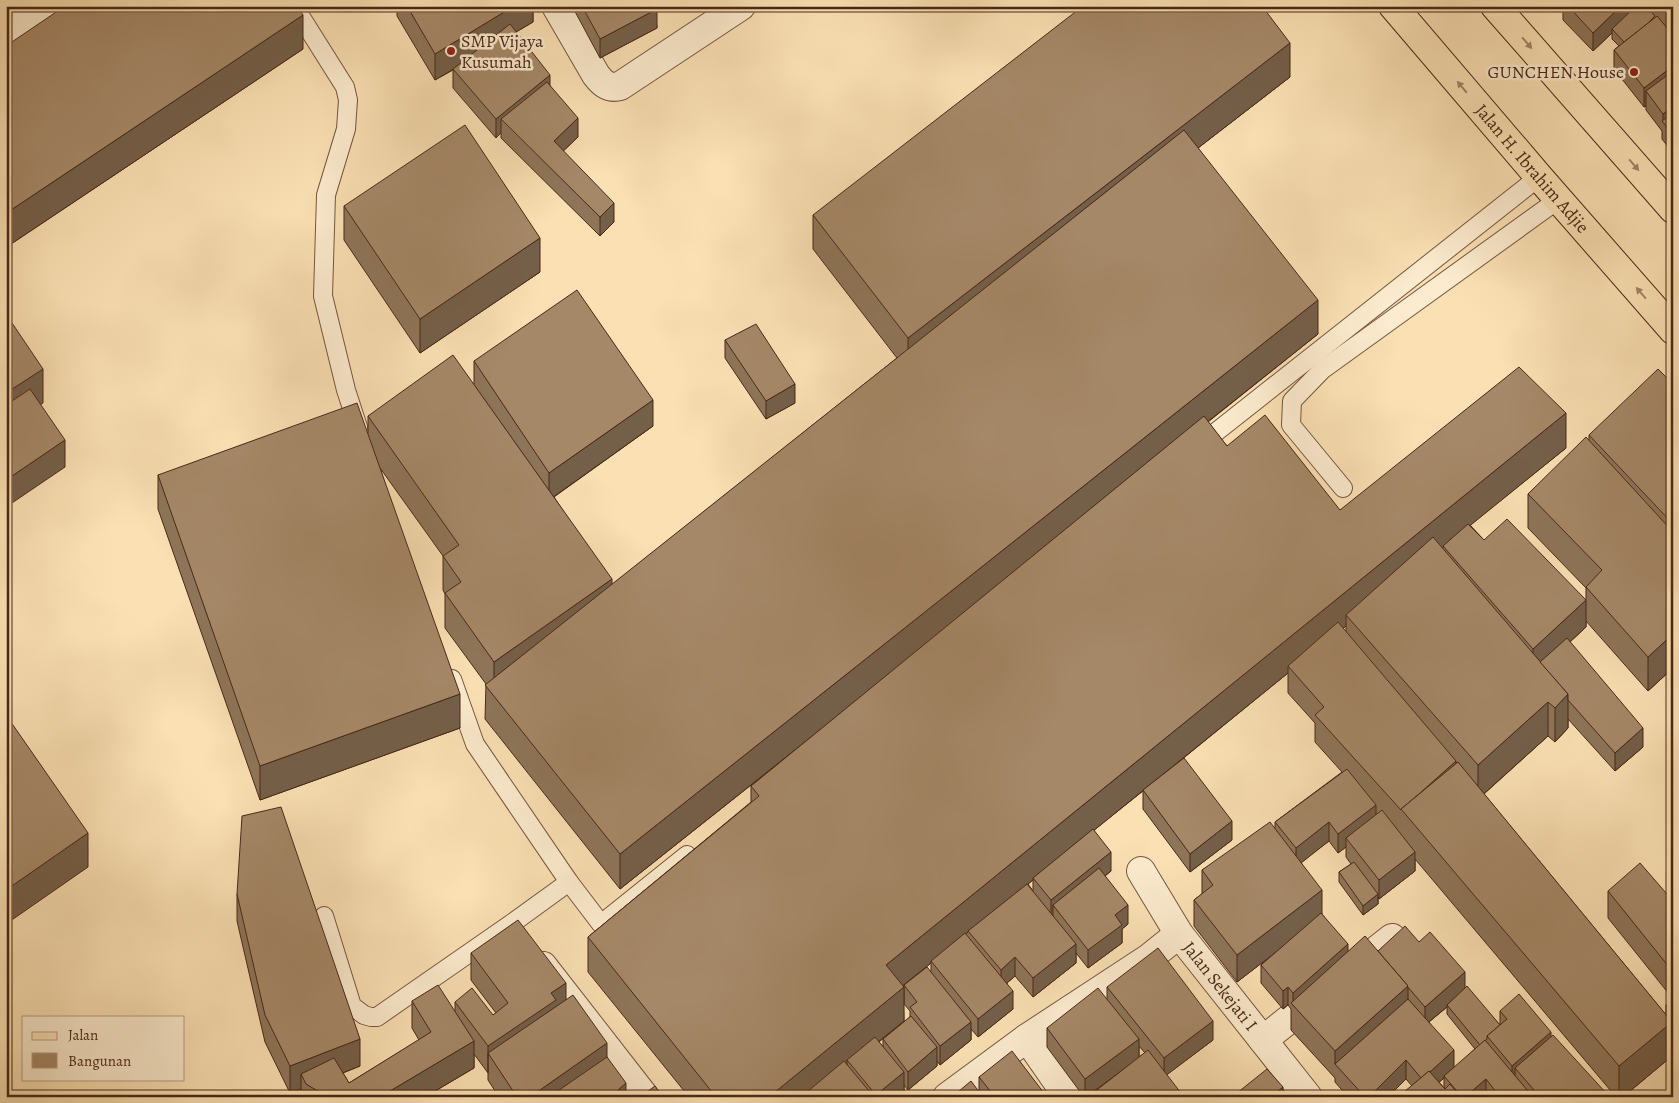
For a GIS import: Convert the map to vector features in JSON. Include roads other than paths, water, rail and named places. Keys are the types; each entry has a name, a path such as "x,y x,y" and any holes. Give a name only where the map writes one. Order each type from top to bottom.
{"main road":[{"name":"Jalan H. Ibrahim Adjie","path":"1393,6 1673,330"},
{"path":"1494,6 1673,209"}],"street":[{"path":"6,32 46,6"},
{"path":"556,6 596,75 601,81 614,88 620,86 741,6"},
{"name":"Jalan Sekejati I","path":"1141,871 1179,934 1308,1097"},
{"path":"946,1097 1027,1038 1149,958 1179,934"},
{"path":"1263,1040 1392,938"},
{"path":"527,945 645,1097"},
{"path":"1027,1038 1068,1097"}],"lane":[{"path":"294,6 346,87 348,100 346,129 326,195 323,296 346,390 363,441"},
{"path":"1184,457 1539,177"},
{"path":"1343,488 1291,425 1292,401 1322,370 1559,199"},
{"path":"447,664 475,744 568,882 601,924 701,845"},
{"path":"324,916 352,1006 364,1015 377,1017 568,882"}],"place":[{"name":"SMP Vijaya Kusumah","path":"451,51"},
{"name":"GUNCHEN House","path":"1634,72"}]}
